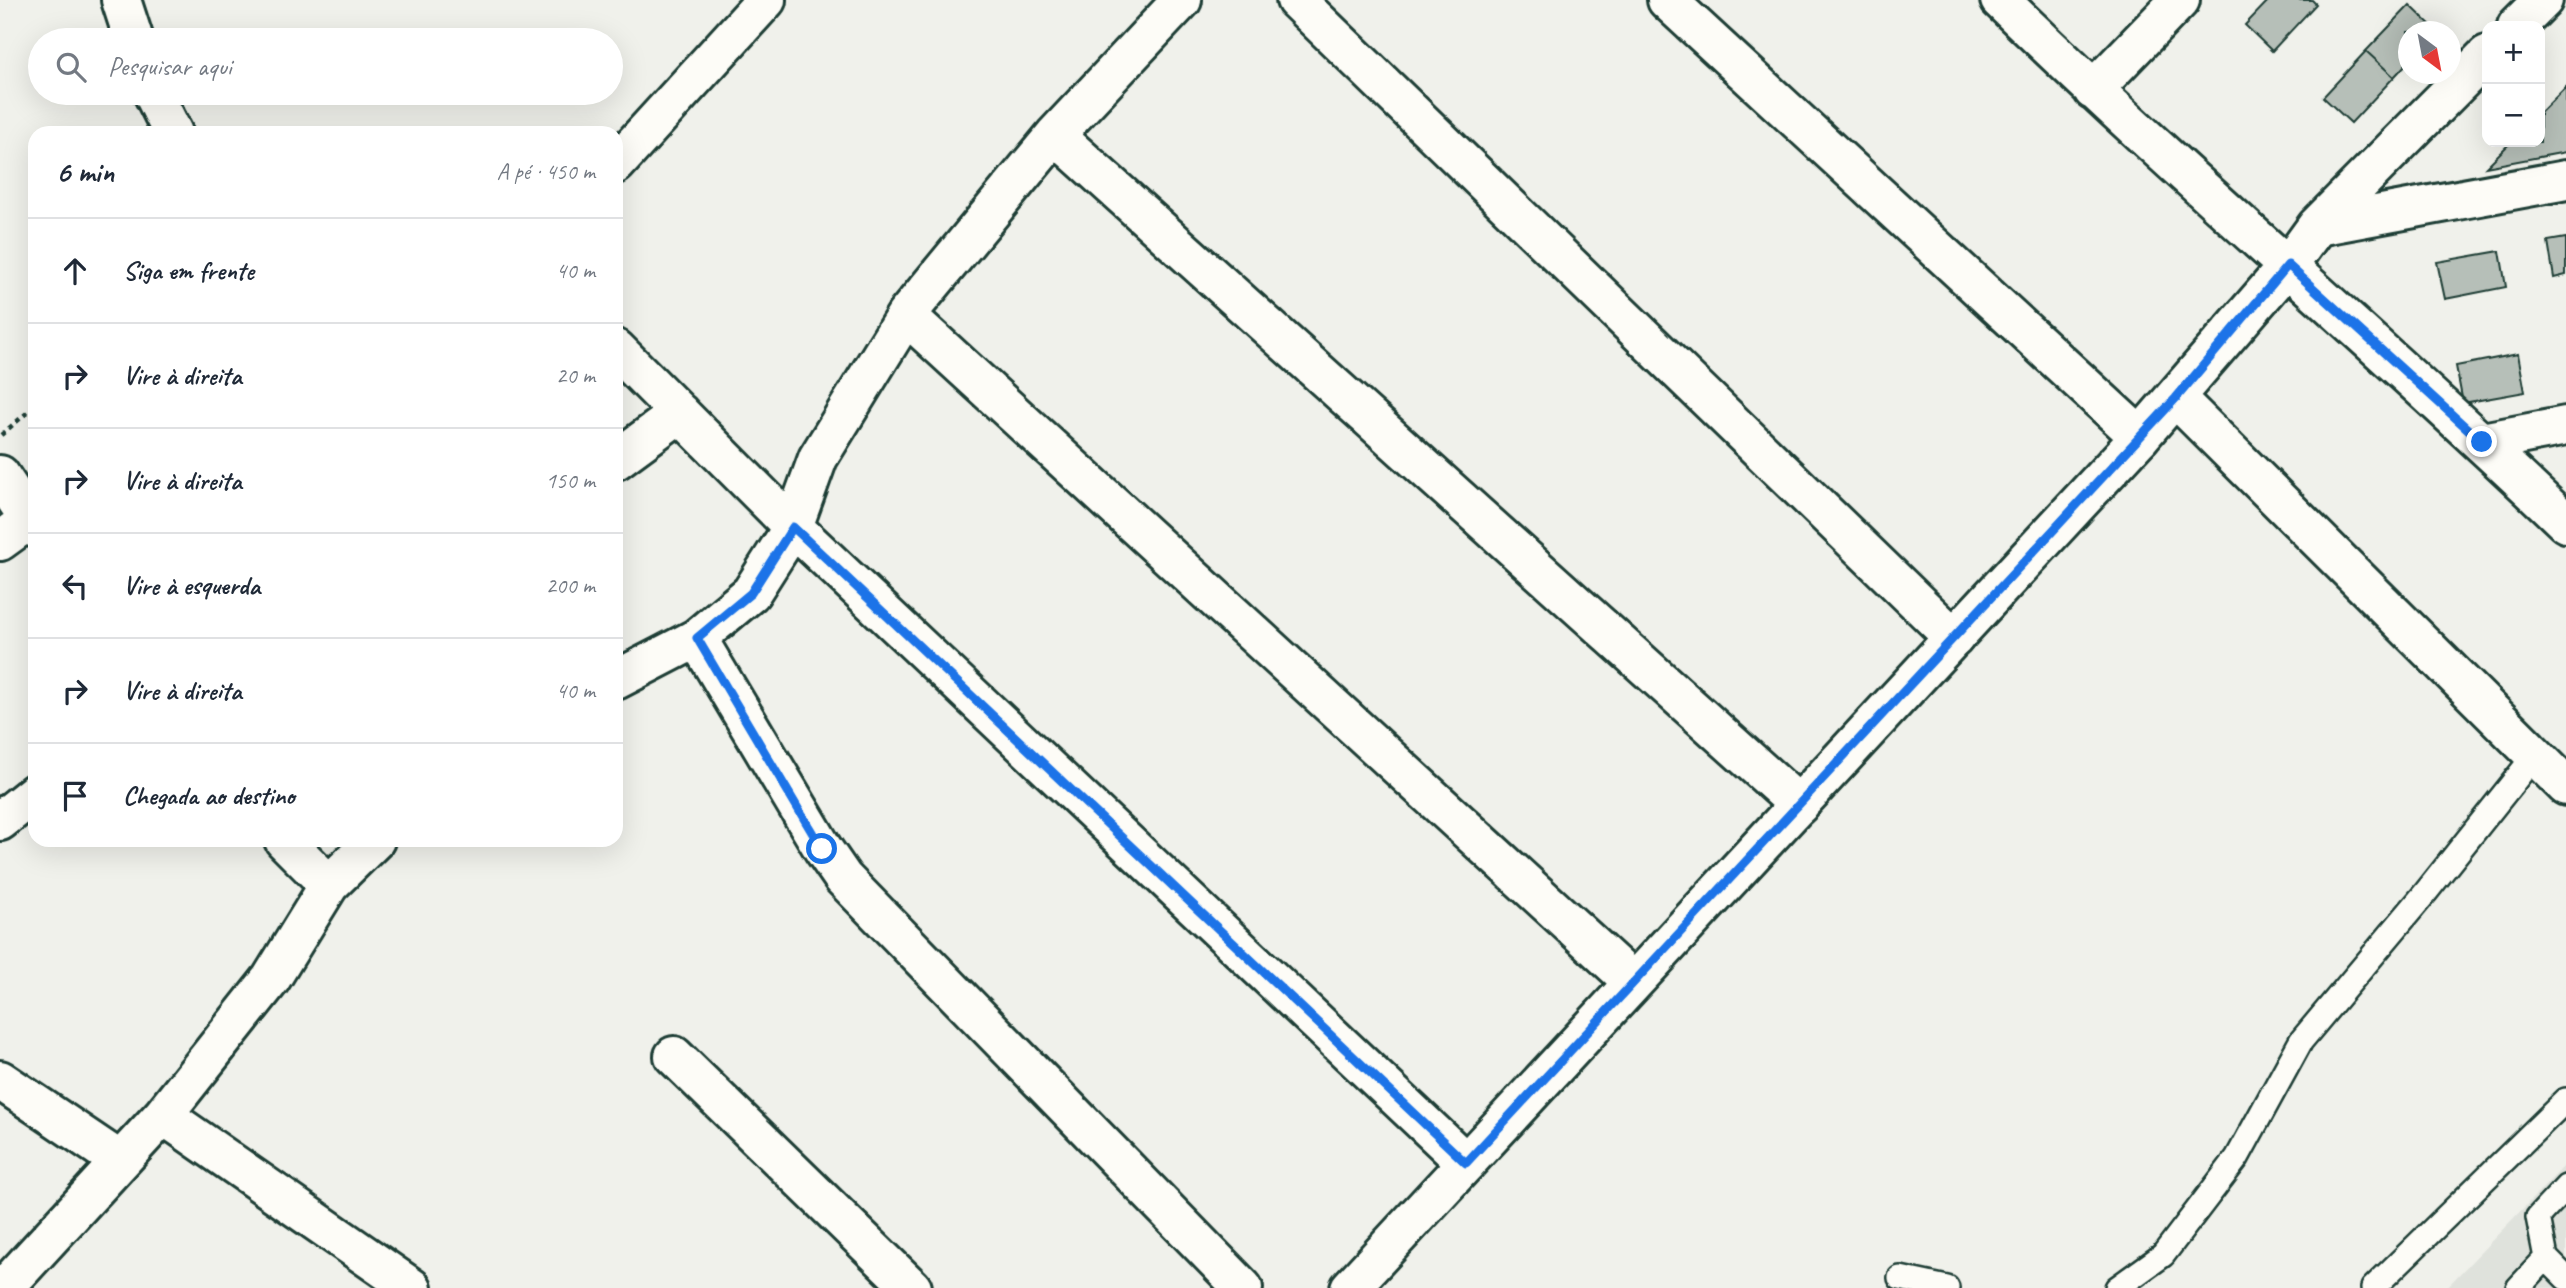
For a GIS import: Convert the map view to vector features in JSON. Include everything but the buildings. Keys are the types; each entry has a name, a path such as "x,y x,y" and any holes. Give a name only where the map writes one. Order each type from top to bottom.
{"street":[{"path":"121,0 130,28"},
{"path":"623,156 766,0"},
{"path":"623,676 697,638 751,593 793,527 818,458 906,315 1055,135 1182,0"},
{"path":"1296,0 1954,638"},
{"path":"1667,0 2140,437"},
{"path":"2000,0 2093,90 2482,442 2566,523"},
{"path":"2093,90 2180,0"},
{"path":"2521,21 2543,0"},
{"path":"1350,1288 2176,398 2288,265 2317,226 2482,60"},
{"path":"159,105 170,126"},
{"path":"1055,135 1799,805"},
{"path":"2317,226 2566,180"},
{"path":"906,315 1633,982"},
{"path":"623,356 793,527 1466,1163"},
{"path":"2176,398 2566,786"},
{"path":"623,455 680,413"},
{"path":"2482,442 2566,426"},
{"path":"0,475 21,530"},
{"path":"697,638 822,849 843,878 1243,1288"},
{"path":"0,821 28,799"},
{"path":"291,847 328,885"},
{"path":"4,1288 163,1115 271,979 328,885 368,847"},
{"path":"674,1056 912,1288"},
{"path":"0,1080 120,1161"},
{"path":"163,1115 412,1288"}],"lane":[{"path":"2117,1288 2164,1255 2237,1158 2301,1041 2427,892 2535,755"},
{"path":"2373,1288 2566,1100"},
{"path":"2566,1187 2538,1217 2546,1258 2566,1278"},
{"path":"2518,1288 2546,1258"},
{"path":"1900,1278 1947,1288"}],"path":[{"path":"0,437 28,412"}],"shaded area":[{"path":"2566,1164 2566,1288 2446,1288"}],"route":[{"path":"822,849 697,638 751,593 793,527 1466,1163 2176,398 2288,265 2482,442"}]}
